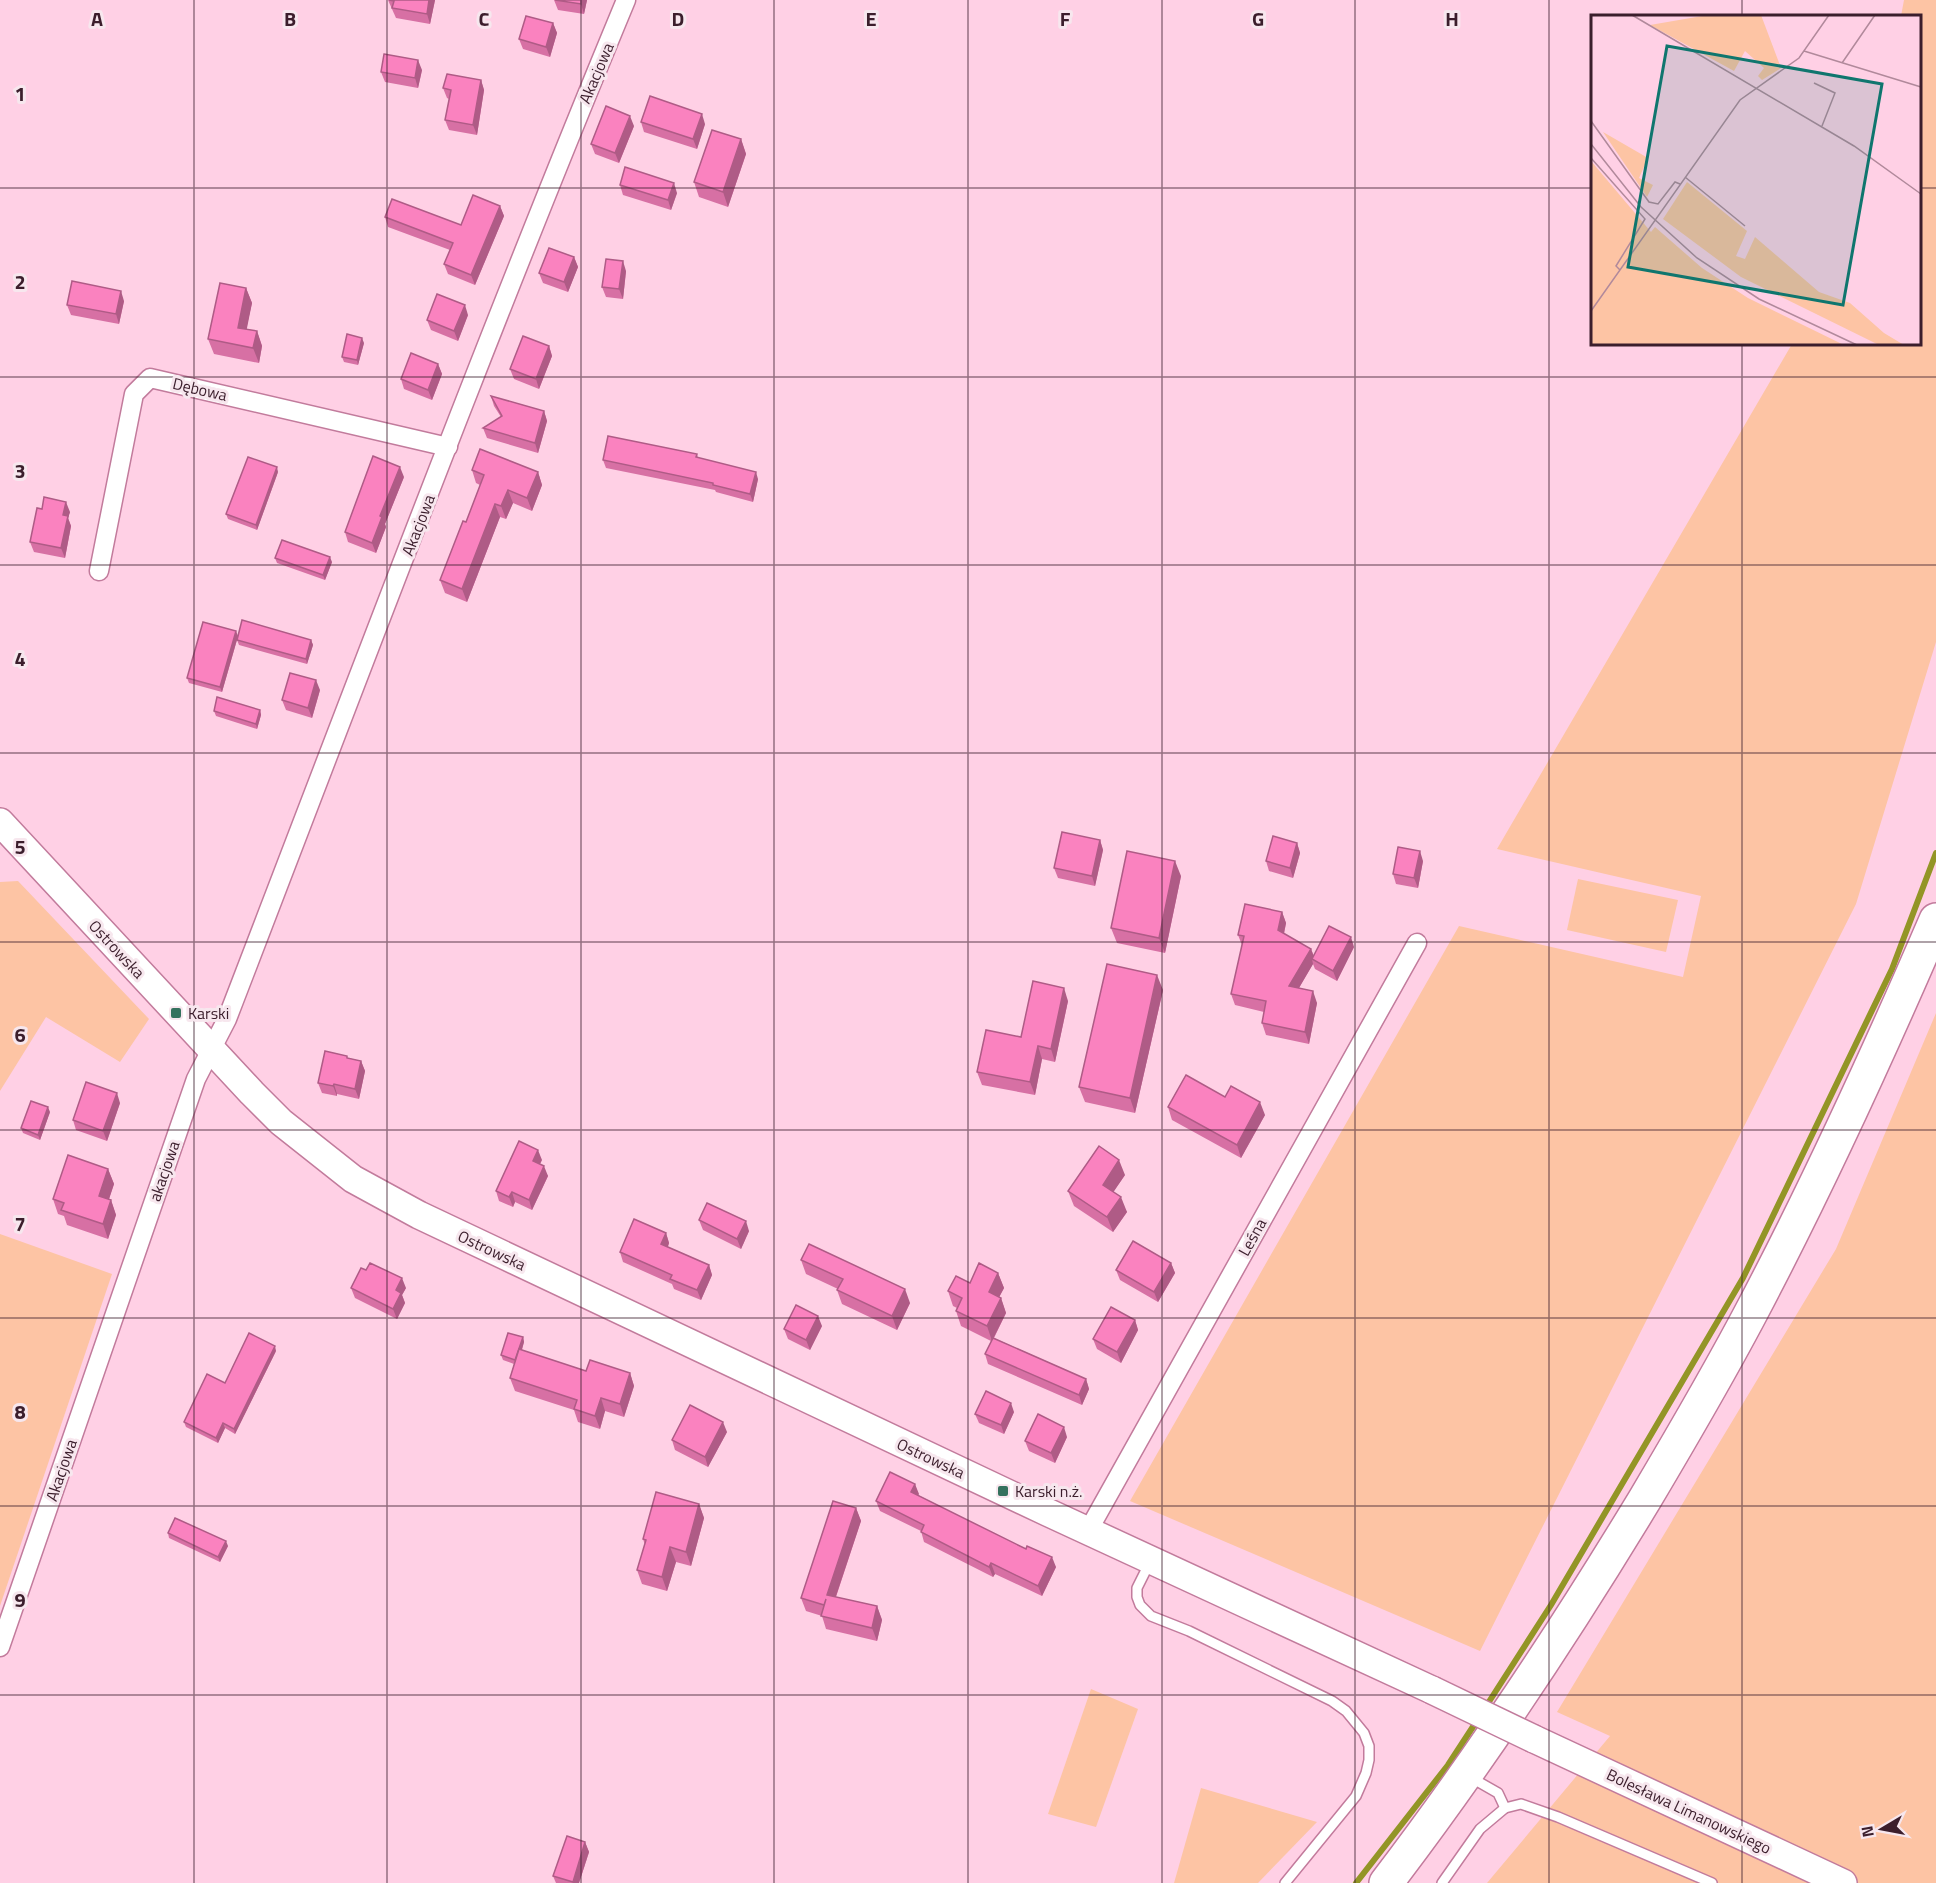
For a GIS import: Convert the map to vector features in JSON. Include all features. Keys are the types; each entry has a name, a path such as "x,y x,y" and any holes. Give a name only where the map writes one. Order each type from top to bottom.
{"highway":[{"path":"1386,1883 1549,1652 1680,1440 1755,1306 1835,1145 1936,921"}],"street":[{"name":"Akacjowa","path":"211,1050 231,1008 448,447 626,0"},
{"name":"Dębowa","path":"99,571 134,394 150,378 448,447"},
{"name":"Ostrowska","path":"0,822 211,1050 281,1122 315,1151 363,1184 429,1220 1088,1531 1432,1690"},
{"name":"Leśna","path":"1088,1531 1417,943"},
{"name":"akacjowa","path":"121,1293 196,1079 211,1050"},
{"name":"Akacjowa","path":"0,1647 121,1293"},
{"name":"Bolesława Limanowskiego","path":"1432,1690 1843,1883"}],"lane":[{"path":"1151,1560 1137,1588 1137,1597 1144,1611 1332,1701 1346,1711 1364,1733 1369,1746 1369,1760 1356,1796 1285,1883"},
{"path":"1465,1774 1498,1793 1505,1808"},
{"path":"1442,1883 1480,1829 1505,1808 1521,1804 1558,1817 1712,1883"}],"shaded area":[{"path":"1904,0 1936,0 1936,642 1856,904 1480,1651 1130,1501 1459,926 1683,977 1701,896 1497,849 1791,345 1921,345 1921,15 1901,15"},
{"path":"1578,879 1678,900 1666,952 1567,930"},
{"path":"18,881 149,1019 120,1062 46,1017 0,1091 0,882"},
{"path":"1936,1013 1936,1883 1487,1883 1610,1736 1557,1712 1836,1249"},
{"path":"0,1234 112,1274 0,1606"},
{"path":"1091,1689 1138,1709 1096,1827 1048,1814"},
{"path":"1201,1788 1317,1822 1258,1883 1174,1883"}],"building":[{"path":"389,0 429,0 427,14 392,8 394,1"},
{"path":"555,0 581,0 581,4"},
{"path":"526,16 553,23 546,47 519,39"},
{"path":"384,54 418,60 415,78 381,72"},
{"path":"447,74 481,80 473,125 445,120 451,90 443,88"},
{"path":"650,96 702,114 693,139 641,122"},
{"path":"606,106 630,116 615,153 591,144"},
{"path":"712,130 741,139 723,192 694,182"},
{"path":"625,167 674,183 668,200 620,185"},
{"path":"473,195 500,206 471,275 444,264 453,243 385,217 392,199 461,225"},
{"path":"549,248 574,257 564,282 539,273"},
{"path":"606,259 623,261 619,289 602,287"},
{"path":"72,281 121,291 116,314 67,305"},
{"path":"220,283 246,288 238,328 257,331 253,348 208,339"},
{"path":"437,294 465,305 454,331 427,320"},
{"path":"347,334 362,338 357,360 342,357"},
{"path":"523,336 549,346 536,379 510,369"},
{"path":"411,353 438,364 428,390 401,379"},
{"path":"491,396 544,411 535,443 483,428 502,416"},
{"path":"608,436 697,454 696,457 756,472 750,494 713,485 713,483 603,460"},
{"path":"480,449 538,472 527,498 508,490 501,506 495,504 462,589 440,580 484,475 472,470"},
{"path":"373,456 400,467 380,516 382,517 372,543 345,532"},
{"path":"248,457 277,467 256,525 226,514"},
{"path":"44,497 66,502 63,515 68,516 61,548 30,542 37,508 42,509"},
{"path":"282,540 330,557 323,575 275,558"},
{"path":"242,620 311,640 306,659 237,640"},
{"path":"203,622 236,631 220,687 187,678"},
{"path":"290,673 316,680 308,708 282,700"},
{"path":"217,697 260,710 256,724 214,711"},
{"path":"1062,832 1100,840 1092,876 1054,868"},
{"path":"1273,836 1297,843 1290,868 1266,861"},
{"path":"1398,847 1420,851 1414,878 1393,874"},
{"path":"1127,851 1175,861 1159,938 1111,928"},
{"path":"1245,904 1282,912 1278,930 1311,949 1289,986 1313,991 1305,1032 1262,1023 1266,1001 1231,994 1244,936 1238,935"},
{"path":"1329,926 1351,937 1333,971 1312,959"},
{"path":"1107,964 1157,975 1130,1098 1079,1087"},
{"path":"1033,981 1064,988 1051,1049 1038,1046 1030,1082 977,1072 986,1030 1021,1037"},
{"path":"325,1051 361,1061 355,1089 318,1083"},
{"path":"1186,1075 1225,1097 1231,1086 1260,1102 1237,1145 1168,1107"},
{"path":"86,1082 117,1093 103,1131 73,1120"},
{"path":"31,1101 48,1107 38,1135 21,1128"},
{"path":"519,1141 538,1150 533,1161 544,1166 529,1200 512,1192 509,1197 496,1191"},
{"path":"1099,1146 1119,1160 1103,1185 1121,1197 1107,1217 1068,1191"},
{"path":"68,1155 108,1169 99,1196 111,1200 103,1224 61,1210 64,1203 53,1199"},
{"path":"707,1203 746,1221 737,1239 699,1220"},
{"path":"634,1219 666,1233 661,1244 709,1265 697,1290 670,1279 672,1275 620,1252"},
{"path":"1133,1241 1171,1263 1154,1292 1116,1270"},
{"path":"809,1244 905,1289 892,1316 837,1290 843,1279 801,1260"},
{"path":"370,1263 402,1278 396,1290 401,1293 393,1309 351,1288 361,1268 366,1270"},
{"path":"979,1263 998,1273 989,1292 1001,1298 987,1326 956,1311 962,1298 948,1291 956,1276 970,1283"},
{"path":"796,1305 818,1316 806,1340 784,1329"},
{"path":"1111,1307 1135,1320 1117,1352 1093,1339"},
{"path":"249,1333 275,1346 234,1429 223,1423 216,1438 184,1422 207,1374 225,1383"},
{"path":"508,1333 523,1337 515,1360 501,1355"},
{"path":"993,1338 1086,1379 1079,1395 985,1354"},
{"path":"519,1349 586,1371 590,1360 630,1373 620,1404 601,1398 595,1416 574,1409 577,1400 510,1378"},
{"path":"986,1391 1011,1403 1001,1425 975,1414"},
{"path":"690,1405 723,1422 705,1457 672,1440"},
{"path":"1038,1414 1064,1427 1051,1453 1025,1441"},
{"path":"890,1472 915,1484 911,1492 1026,1549 1027,1546 1052,1557 1038,1586 991,1563 989,1567 921,1532 924,1525 876,1501"},
{"path":"656,1492 699,1504 686,1552 670,1547 662,1577 637,1570"},
{"path":"833,1501 856,1508 827,1595 877,1606 872,1628 821,1616 826,1599 824,1605 801,1598"},
{"path":"175,1518 226,1541 218,1557 168,1533"},
{"path":"567,1836 585,1842 573,1882 553,1876"}],"waterway":[{"path":"1485,1708 1551,1605 1743,1278 1892,969 1936,853"},
{"path":"1356,1883 1448,1765 1478,1719"}],"place":[{"name":"Karski","path":"176,1013"},
{"name":"Karski n.ż.","path":"1003,1491"}]}
